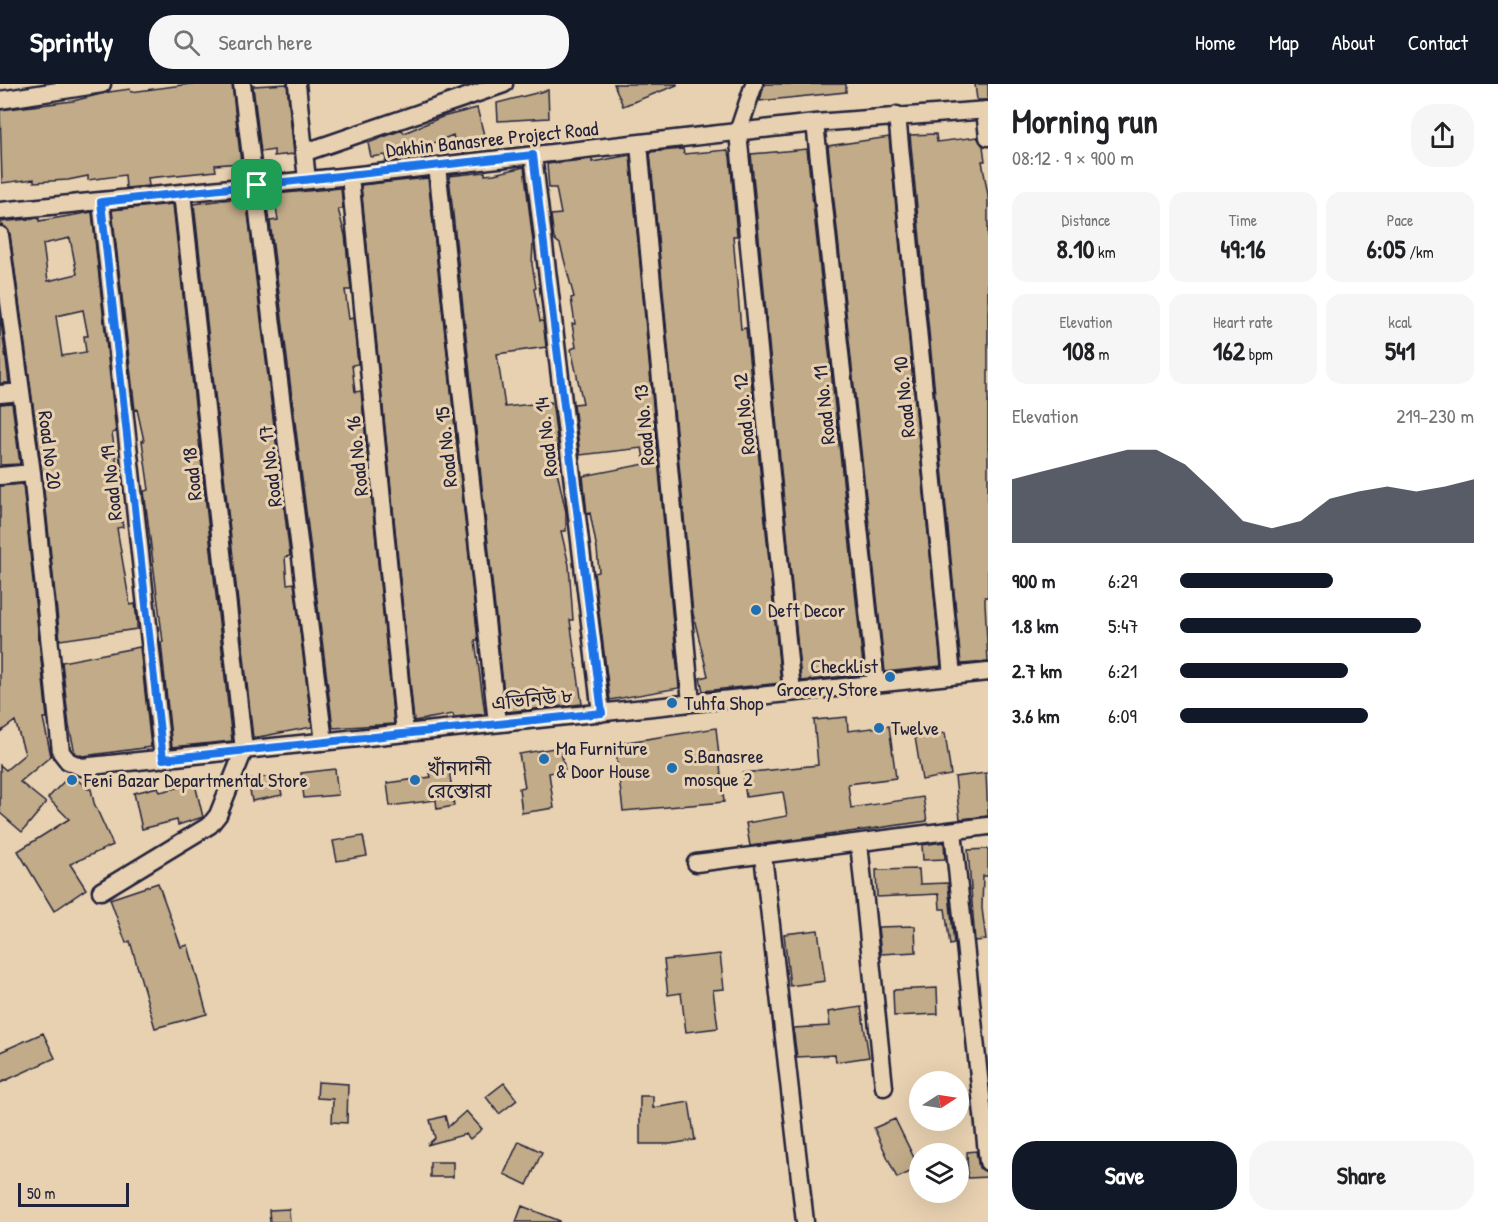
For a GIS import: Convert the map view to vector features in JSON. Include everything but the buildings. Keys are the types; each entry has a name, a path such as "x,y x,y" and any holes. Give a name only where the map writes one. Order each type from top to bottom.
{"street":[{"path":"0,100 102,84"},
{"name":"Road No. 17","path":"242,84 257,185 324,742"},
{"path":"297,84 308,180"},
{"path":"306,152 504,84"},
{"path":"738,132 754,84"},
{"path":"987,110 988,137"},
{"name":"Dakhin Banasree Project Road","path":"0,211 350,176 815,123 987,110"},
{"name":"Road No. 10","path":"897,115 952,676"},
{"name":"Road No. 11","path":"815,123 876,684"},
{"name":"Road No. 12","path":"738,132 792,692"},
{"name":"Road No. 13","path":"639,144 691,703"},
{"name":"Road No. 14","path":"533,155 602,713"},
{"name":"Road No. 15","path":"437,166 497,723"},
{"name":"Road No. 16","path":"350,176 405,733"},
{"name":"Road 18","path":"182,193 244,750"},
{"name":"Road No 19","path":"101,202 163,759"},
{"name":"Road No 20","path":"0,235 4,296 32,473 61,752 68,761 81,767"},
{"path":"0,394 21,392"},
{"path":"0,476 32,473"},
{"name":"এভিনিউ ৮","path":"81,767 988,672"},
{"path":"101,891 210,825 218,815 244,750"},
{"path":"696,863 988,826"},
{"path":"954,831 988,1162"},
{"path":"859,843 884,1087"},
{"path":"763,855 805,1222"}],"place":[{"name":"Deft Decor","path":"756,610"},
{"name":"Checklist Grocery Store","path":"890,677"},
{"name":"Tuhfa Shop","path":"672,703"},
{"name":"Twelve","path":"879,728"},
{"name":"Ma Furniture & Door House","path":"544,759"},
{"name":"S.Banasree mosque 2","path":"672,768"},
{"name":"Feni Bazar Departmental Store","path":"72,780"},
{"name":"খাঁনদানী রেস্তোরা","path":"415,780"}],"route":[{"path":"533,155 602,713 163,759 101,202 257,185 533,155"}]}
